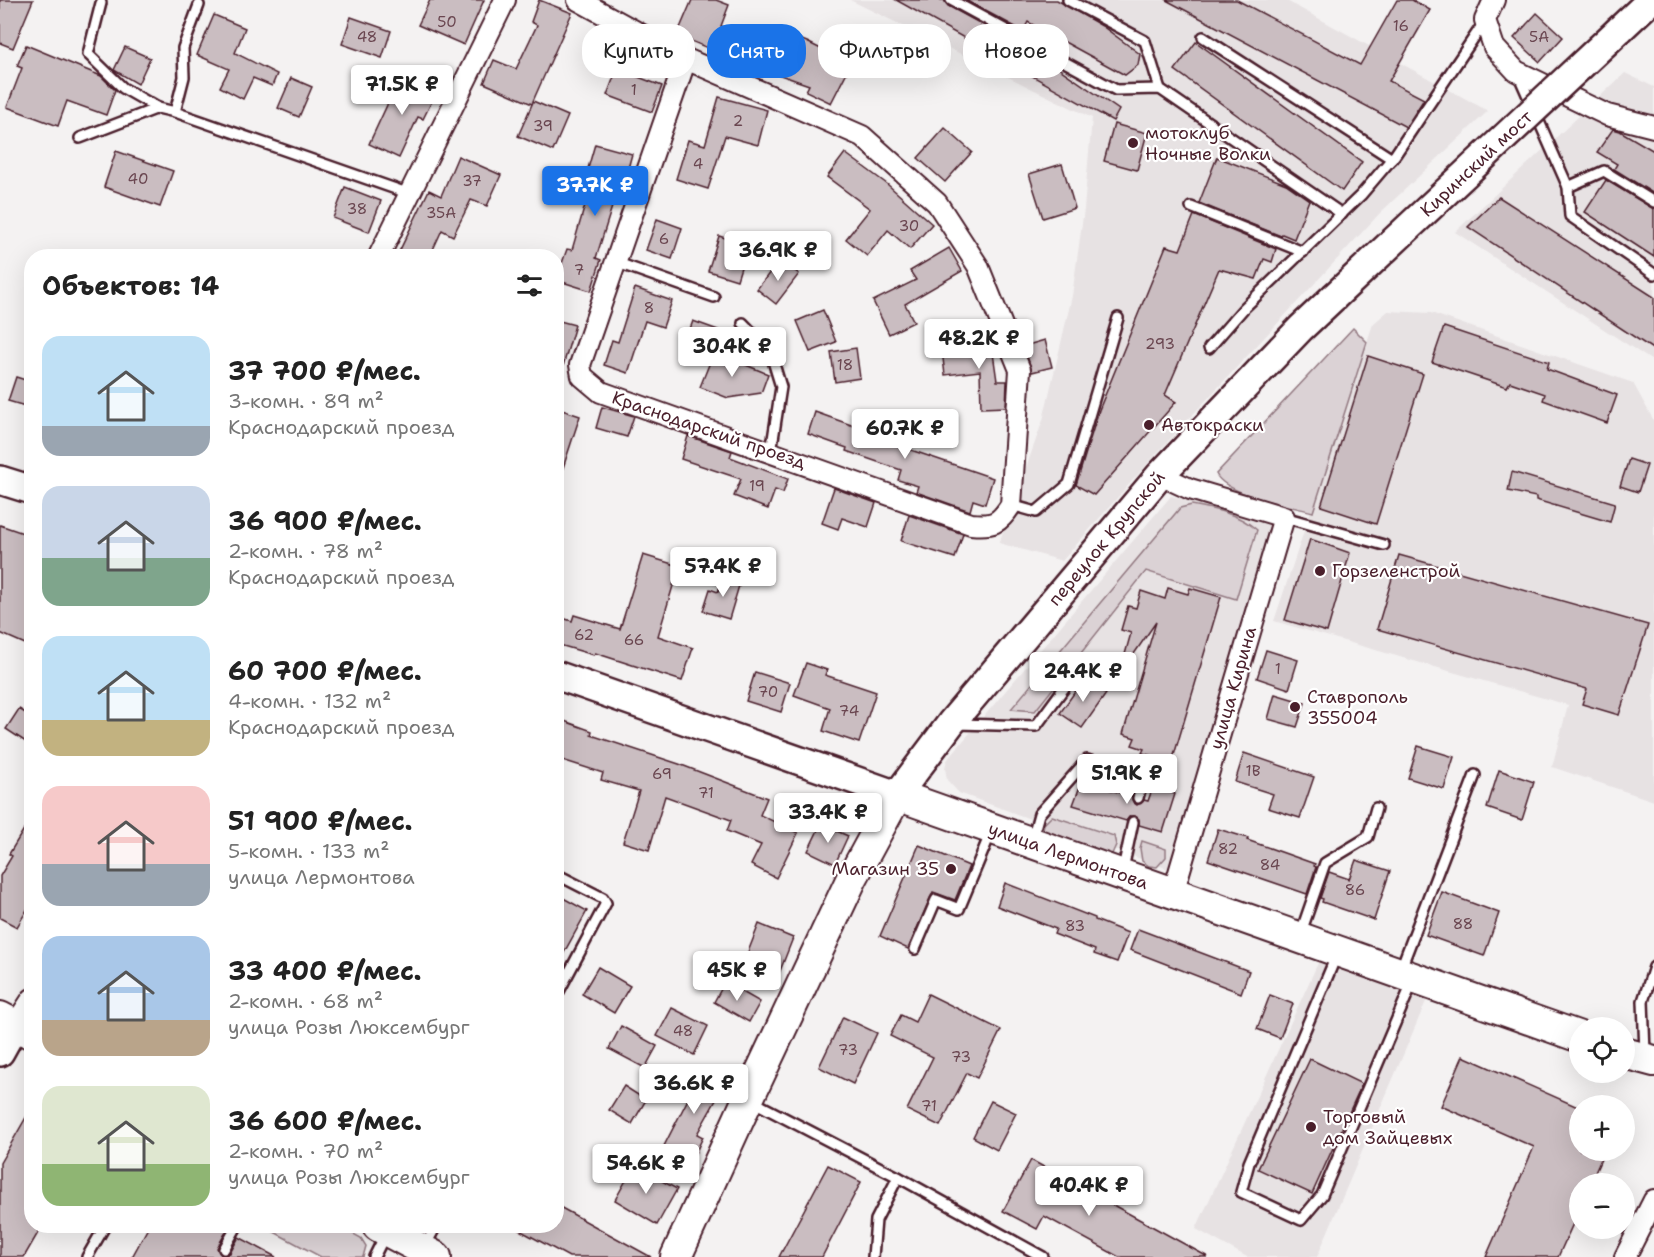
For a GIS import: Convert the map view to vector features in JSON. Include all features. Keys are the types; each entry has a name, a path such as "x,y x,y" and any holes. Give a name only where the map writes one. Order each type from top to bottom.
{"main road":[{"name":"улица Лермонтова","path":"897,795 1569,1033"},
{"path":"676,1257 852,878 897,795"},
{"path":"398,1233 432,1244"}],"street":[{"path":"382,249 504,0"},
{"path":"578,0 623,24"},
{"path":"1494,0 1485,20 1494,47 1516,71 1607,115 1654,127"},
{"name":"Киринский мост","path":"1334,297 1651,0"},
{"path":"695,62 862,136 937,203 978,266 1020,370 1011,505"},
{"name":"Краснодарский проезд","path":"679,78 580,365 582,376 601,392 971,524 988,526 1002,519 1011,505"},
{"name":"переулок Крупской","path":"897,795 951,723 1160,475 1301,328 1334,297"},
{"path":"1160,475 1190,489 1284,517"},
{"path":"0,480 24,488"},
{"name":"улица Кирина","path":"1173,892 1284,517"},
{"name":"улица Лермонтова","path":"564,678 897,795"},
{"path":"0,1052 24,1012"},
{"path":"1625,1257 1654,1200"}],"lane":[{"path":"951,0 1116,90 1160,89 1342,214"},
{"path":"1068,0 1145,41 1160,89"},
{"path":"101,3 88,54 123,88 158,108 410,194"},
{"path":"175,112 184,77 183,48 199,5"},
{"path":"1209,348 1244,308 1361,195 1392,159 1485,20"},
{"path":"1203,37 1392,159"},
{"path":"1516,71 1568,188 1570,216 1654,274"},
{"path":"80,138 158,108"},
{"path":"1568,188 1604,171 1654,202"},
{"path":"1191,207 1303,252"},
{"path":"615,262 714,297"},
{"path":"1011,505 1036,512 1068,484 1118,318"},
{"path":"743,323 770,351 782,387 771,452"},
{"path":"1284,517 1384,545"},
{"path":"951,723 1036,726 1081,665"},
{"path":"1031,843 1039,814 1087,760 1143,778 1138,798"},
{"path":"1337,951 1249,1163 1241,1192 1301,1220 1322,1195 1406,976 1474,775"},
{"path":"1299,938 1325,864 1368,837 1376,808"},
{"path":"1122,874 1133,822"},
{"path":"915,949 936,900 959,909 992,830"},
{"path":"564,878 603,898 606,903 564,982"},
{"path":"1641,1058 1643,1001 1654,967"},
{"path":"748,1099 898,1177 1043,1257"},
{"path":"873,1257 876,1220 898,1177"},
{"path":"87,1257 101,1233"},
{"path":"224,1249 233,1233"},
{"path":"374,1257 381,1233"}],"shaded area":[{"path":"850,0 1285,0 1488,111 1380,213 1147,464 1062,561 999,543 1043,420 1072,296 1084,209 1092,118 1010,78 1069,78 1069,24 963,24 963,55 951,49 951,24 899,24"},
{"path":"1625,73 1654,87 1654,362 1455,232"},
{"path":"1388,311 1431,313 1633,383 1654,421 1654,801 1552,767 1568,705 1274,621 1373,324"},
{"path":"1353,328 1367,342 1313,512 1245,494 1222,481 1216,474"},
{"path":"1171,496 1270,522 1246,618 1171,870 959,793 947,780 945,768 947,760"},
{"path":"1192,505 1235,516 1257,530 1236,599 1146,571 1035,711 1011,709 1180,508"},
{"path":"1052,816 1114,836 1116,845 1112,854 1102,857 1042,833 1044,824"},
{"path":"1142,841 1166,849 1166,857 1157,867 1149,866 1142,861 1140,848"},
{"path":"1318,963 1427,999 1317,1257 1247,1257 1196,1229"},
{"path":"276,1233 352,1233 361,1238 366,1246 363,1257 321,1257"}],"building":[{"path":"0,0 33,0 13,48 0,43"},
{"path":"430,0 484,0 464,45 418,25"},
{"path":"539,0 572,13 533,101 568,116 553,151 518,136 533,102 532,104 484,83 494,60 516,69 537,25 531,22"},
{"path":"692,0 716,0 729,5 722,24 707,24 707,48 695,43 695,24 682,24"},
{"path":"896,0 944,0 948,6 981,24 963,24 963,37 951,31 951,24 939,24"},
{"path":"965,0 1057,0 1102,26 1140,54 1138,65 1125,75 1069,44 1069,24 1032,24 1028,22 1027,24 1010,24"},
{"path":"1166,0 1237,0 1360,65 1397,0 1412,0 1430,10 1389,81 1424,99 1406,127"},
{"path":"1537,13 1563,37 1540,62 1514,38"},
{"path":"214,15 245,28 235,53 277,74 272,86 253,78 243,99 220,87 229,69 197,55"},
{"path":"351,17 391,31 382,58 342,44"},
{"path":"806,42 818,48 818,78 844,78 831,103 806,91 809,85 789,78 806,78"},
{"path":"1196,42 1362,162 1342,191 1175,70"},
{"path":"26,45 101,76 115,90 106,115 67,101 58,126 7,107 22,68 17,66"},
{"path":"125,47 150,58 138,84 114,70"},
{"path":"401,75 436,93 423,119 418,117 399,158 369,144"},
{"path":"1069,76 1119,110 1113,121 1036,78 1069,78"},
{"path":"291,78 312,87 299,117 278,108"},
{"path":"614,78 641,78 662,86 652,112 607,95"},
{"path":"719,97 767,110 758,145 725,136 708,189 676,179 688,140 705,145"},
{"path":"1114,124 1147,133 1137,170 1104,161"},
{"path":"945,128 972,152 945,182 918,158"},
{"path":"1613,129 1654,151 1654,194 1614,169 1617,164 1597,152"},
{"path":"595,144 632,154 624,183 620,181 596,258 601,260 591,291 564,283 564,257 567,249 572,250 594,174 587,172"},
{"path":"116,151 173,171 160,207 104,187"},
{"path":"845,153 887,184 932,224 910,249 888,230 867,256 846,239 870,209 827,177"},
{"path":"458,156 501,175 487,206 471,200 453,236 442,230 433,249 400,249 429,190 441,196"},
{"path":"1217,157 1286,184 1309,200 1294,239 1282,234 1281,236 1199,203"},
{"path":"1062,164 1075,208 1043,218 1029,174"},
{"path":"1606,180 1654,209 1654,257 1585,212"},
{"path":"345,187 381,201 369,232 333,218"},
{"path":"1499,197 1654,297 1654,350 1468,227"},
{"path":"1194,215 1276,249 1272,262 1264,259 1256,279 1219,269 1165,395 1176,402 1094,495 1076,485 1099,410 1166,246 1180,250"},
{"path":"657,219 682,228 672,259 646,250"},
{"path":"719,236 748,245 737,280 708,271"},
{"path":"949,248 962,271 905,304 914,322 889,334 873,301 916,280 910,271"},
{"path":"780,259 799,274 776,304 757,289"},
{"path":"635,288 672,301 663,327 645,321 628,373 604,365 612,340 618,342"},
{"path":"823,310 836,342 810,352 797,321"},
{"path":"693,321 718,330 712,345 687,337"},
{"path":"564,322 575,325 564,363"},
{"path":"1444,327 1549,362 1547,369 1617,395 1607,423 1543,400 1545,394 1510,382 1507,387 1432,362"},
{"path":"990,332 997,381 1007,381 1006,407 981,408 980,371 945,375 942,350 979,345 978,333"},
{"path":"1045,340 1052,367 1032,372 1024,346"},
{"path":"856,348 860,378 835,382 831,352"},
{"path":"714,352 768,374 761,393 728,398 700,387"},
{"path":"1368,356 1423,374 1376,524 1321,506"},
{"path":"16,377 24,380 24,406 8,401"},
{"path":"602,407 634,416 627,437 596,428"},
{"path":"564,411 580,416 564,465"},
{"path":"815,412 854,426 858,415 907,432 902,447 993,478 985,504 973,500 970,511 916,492 918,486 898,480 901,470 846,451 847,448 808,434"},
{"path":"688,436 732,451 730,457 788,479 783,493 775,490 768,509 734,496 741,479 681,459"},
{"path":"1629,459 1647,465 1638,492 1620,486"},
{"path":"1512,472 1615,503 1610,522 1536,500 1536,497 1508,491"},
{"path":"834,488 876,503 868,527 842,518 838,529 822,523"},
{"path":"909,515 963,534 955,558 901,541"},
{"path":"0,525 24,533 24,644 0,633"},
{"path":"1310,539 1350,553 1327,632 1285,620"},
{"path":"643,555 679,566 658,636 693,648 682,681 595,653 594,655 564,646 564,618 572,621 574,615 620,629"},
{"path":"1399,555 1648,625 1619,715 1582,704 1587,689 1377,629"},
{"path":"724,574 741,579 729,619 703,611 710,589 718,592"},
{"path":"1168,588 1188,594 1190,588 1221,597 1172,762 1142,753 1144,749 1132,745 1135,738 1123,734 1156,622 1125,667 1122,665 1131,633 1121,630 1128,606 1136,608 1141,591 1165,599"},
{"path":"1266,650 1298,660 1289,689 1257,678"},
{"path":"806,663 827,670 825,675 876,692 859,743 823,731 830,708 794,695"},
{"path":"755,672 790,683 781,712 746,701"},
{"path":"1084,679 1106,694 1082,728 1060,713"},
{"path":"1275,694 1305,703 1297,727 1268,719"},
{"path":"19,709 24,712 24,741 6,729"},
{"path":"564,721 592,731 591,735 679,764 767,798 760,815 798,833 776,878 751,865 761,845 727,831 731,820 665,796 649,850 623,842 639,791 601,780 603,773 564,761"},
{"path":"1418,746 1454,757 1444,789 1408,778"},
{"path":"1244,753 1314,777 1300,818 1268,808 1273,794 1235,782"},
{"path":"1499,770 1534,782 1522,820 1487,808"},
{"path":"1082,781 1131,796 1137,805 1144,800 1148,801 1153,787 1175,794 1163,832 1139,825 1139,819 1135,816 1130,816 1126,821 1073,805"},
{"path":"821,824 848,836 835,864 808,851"},
{"path":"24,829 24,915 17,927 0,918 0,876 12,856 9,854"},
{"path":"1218,829 1315,864 1307,894 1208,860"},
{"path":"919,845 969,866 955,900 933,892 908,949 880,936"},
{"path":"1356,860 1390,871 1374,920 1322,902 1323,899 1320,898 1329,872 1349,879"},
{"path":"1005,883 1128,933 1117,962 1094,954 1095,950 1054,934 1056,929 997,906"},
{"path":"1442,892 1499,913 1484,956 1426,935"},
{"path":"564,898 587,911 564,953"},
{"path":"759,924 793,938 778,976 744,962"},
{"path":"1138,929 1249,971 1241,993 1130,950"},
{"path":"598,967 630,986 614,1013 582,994"},
{"path":"725,982 760,1002 749,1022 714,1002"},
{"path":"928,994 1001,1030 977,1078 967,1073 940,1126 907,1110 933,1057 890,1036 901,1015 915,1022"},
{"path":"1270,995 1293,1004 1280,1038 1257,1029"},
{"path":"672,1008 708,1026 694,1055 657,1036"},
{"path":"843,1017 877,1033 853,1084 819,1067"},
{"path":"621,1026 657,1046 645,1068 609,1049"},
{"path":"1463,1056 1569,1103 1569,1161 1600,1161 1595,1173 1569,1173 1569,1232 1558,1257 1486,1257 1534,1147 1441,1106"},
{"name":"Торговый дом Зайцевых","path":"1310,1059 1362,1084 1312,1194 1258,1169"},
{"path":"700,1070 725,1084 697,1134 703,1137 692,1160 664,1146 688,1099 685,1097"},
{"path":"624,1086 646,1100 632,1124 609,1110"},
{"path":"991,1101 1016,1113 997,1150 973,1137"},
{"path":"24,1121 24,1233 38,1233 24,1257 0,1257 0,1163"},
{"path":"1031,1160 1208,1257 1119,1257 1044,1216 1037,1229 1003,1211"},
{"path":"828,1165 861,1182 822,1257 779,1257"},
{"path":"634,1166 677,1189 657,1225 615,1200"},
{"path":"564,1209 651,1257 569,1257 525,1233 564,1233"},
{"path":"145,1233 225,1233 217,1248 221,1255 230,1253 239,1237 276,1257 132,1257"}],"place":[{"name":"мотоклуб Ночные Волки","path":"1133,143"},
{"name":"Автокраски","path":"1149,425"},
{"name":"Горзеленстрой","path":"1320,571"},
{"name":"Ставрополь 355004","path":"1295,707"},
{"name":"Магазин 35","path":"951,869"},
{"name":"Торговый дом Зайцевых","path":"1311,1127"}]}
